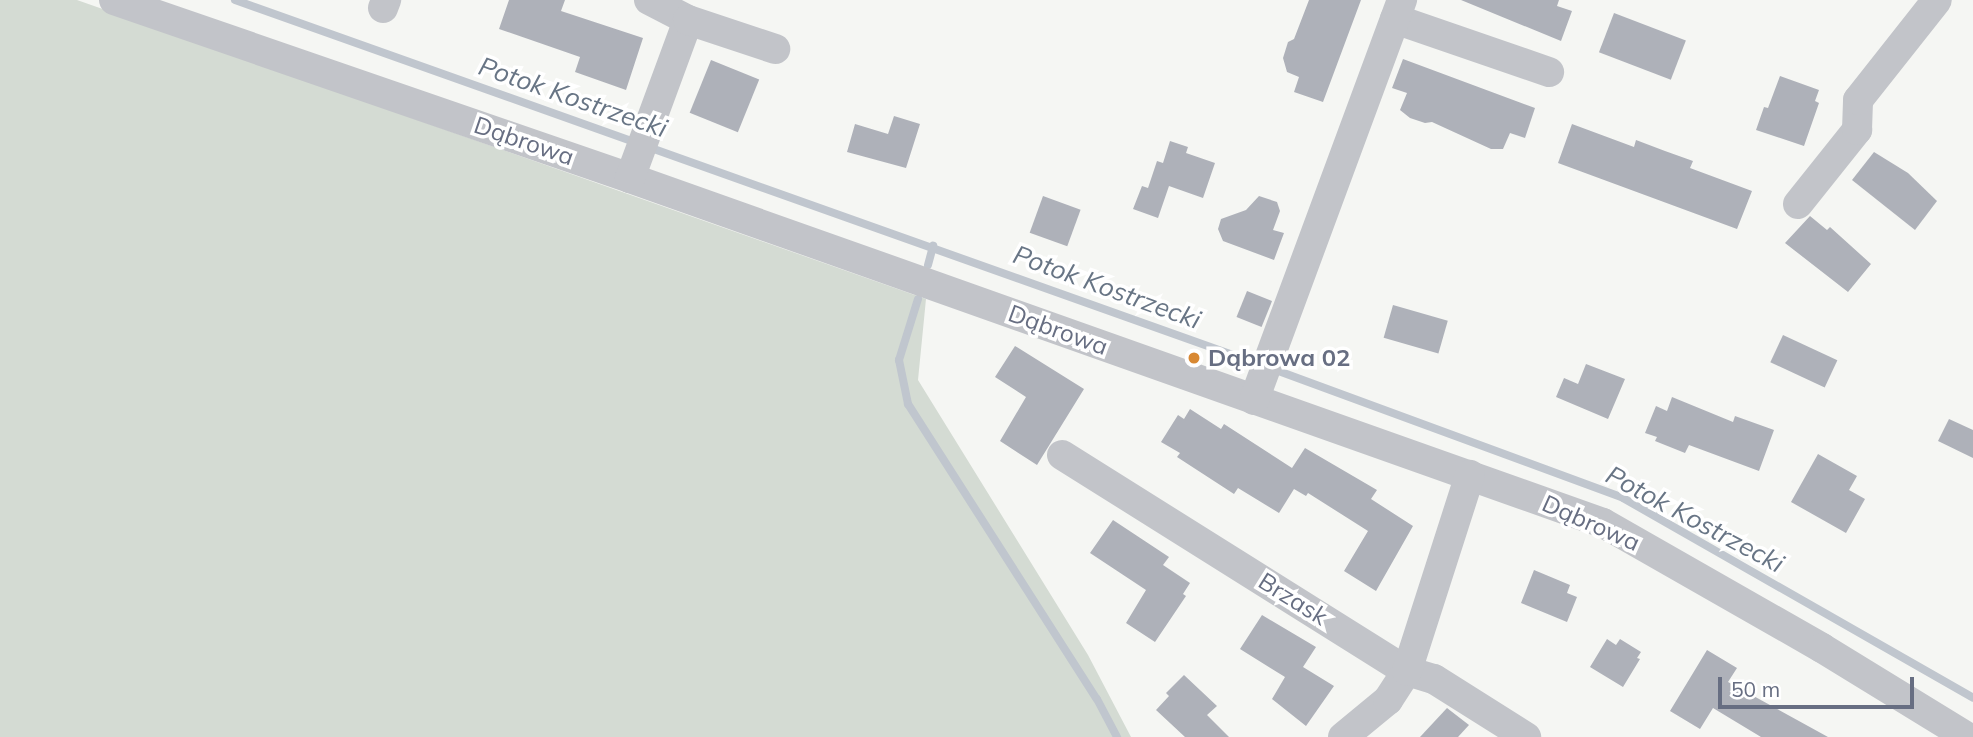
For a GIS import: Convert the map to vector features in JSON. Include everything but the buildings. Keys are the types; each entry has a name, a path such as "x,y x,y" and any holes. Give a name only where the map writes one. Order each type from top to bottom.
{"street":[{"name":"Dąbrowa","path":"114,0 1262,377 1470,475 1603,523 1822,648 1967,737"},
{"path":"649,0 688,20 775,49"},
{"path":"1798,204 1857,130 1858,100 1937,0"},
{"path":"1262,377 1399,10 1549,72"},
{"path":"634,169 688,20"},
{"name":"Brzask","path":"1062,455 1407,671 1433,679 1526,737"},
{"path":"1343,737 1388,700 1407,671 1470,475"}],"shaded area":[{"path":"0,0 77,0 926,299 918,380 1088,655 1131,737 0,737"}],"waterway":[{"name":"Potok Kostrzecki","path":"235,0 1261,365"},
{"path":"928,265 933,246"},
{"path":"918,299 899,360 908,404 1097,699 1117,737"},
{"name":"Potok Kostrzecki","path":"1273,369 1623,498 1973,698"}],"place":[{"name":"Dąbrowa 02","path":"1194,358"}]}
